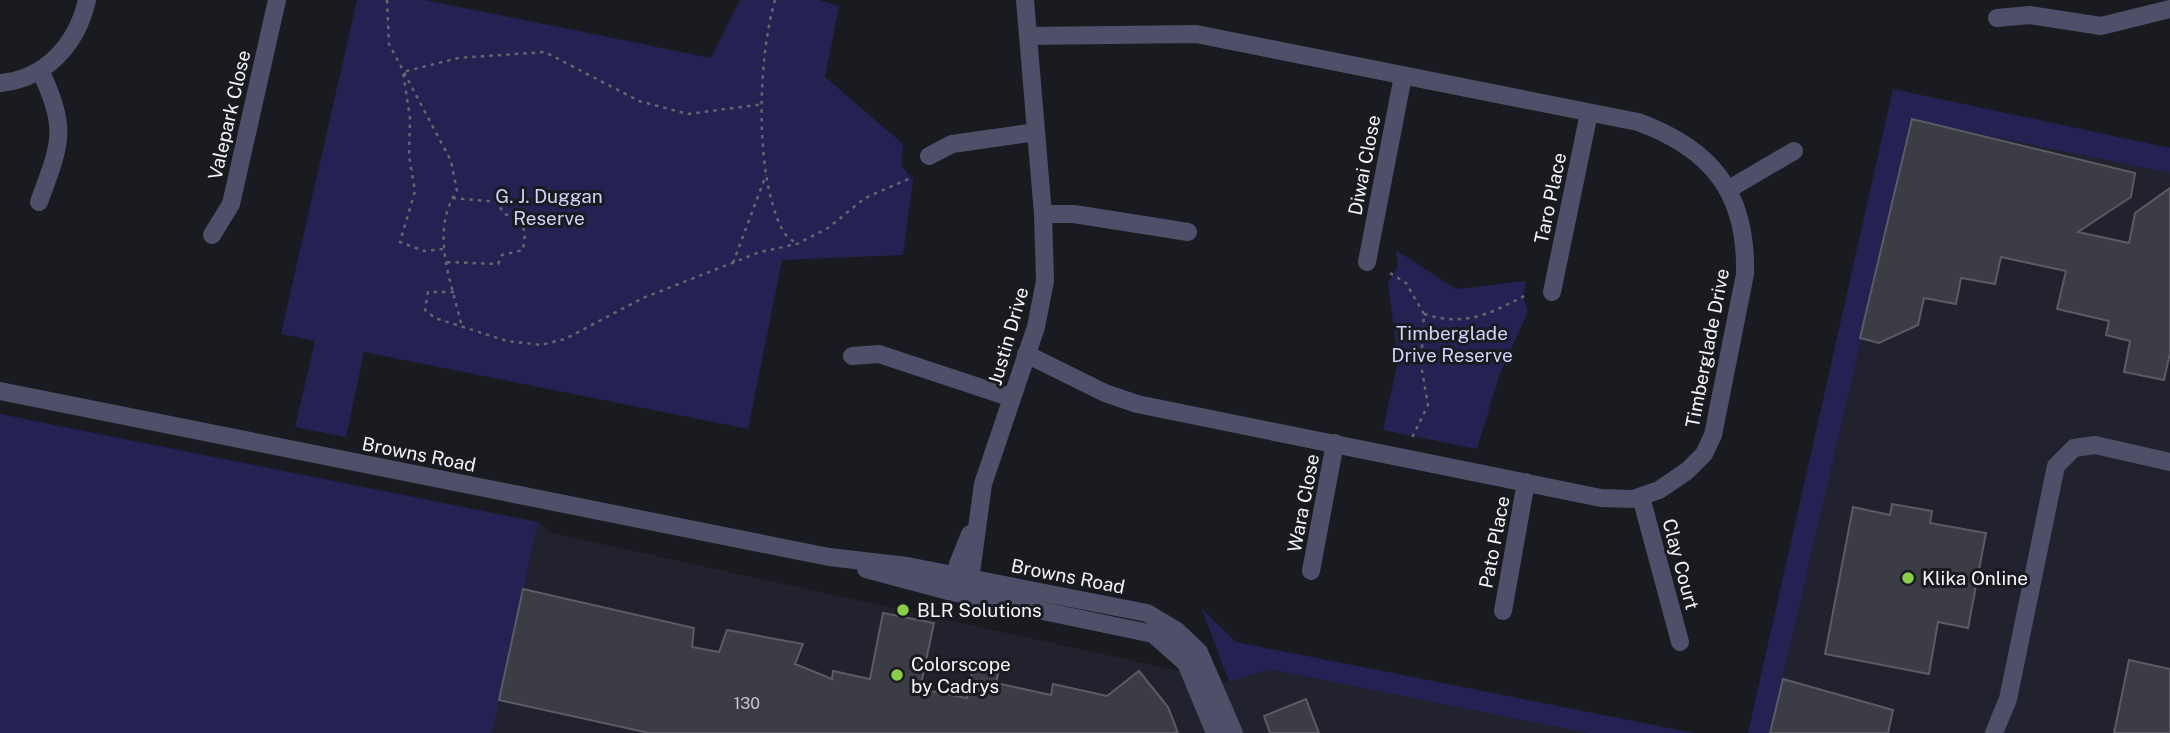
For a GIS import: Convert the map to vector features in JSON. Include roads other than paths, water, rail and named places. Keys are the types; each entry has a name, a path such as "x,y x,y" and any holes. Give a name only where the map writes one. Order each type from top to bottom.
{"street":[{"path":"0,83 24,78 55,59 73,38 87,0"},
{"name":"Valepark Close","path":"212,235 230,204 277,0"},
{"name":"Justin Drive","path":"961,585 983,484 1026,355 1045,281 1043,214 1025,0"},
{"path":"1997,18 2030,15 2101,26 2170,9"},
{"name":"Timberglade Drive","path":"1026,355 1122,400 1601,498 1622,500 1641,497 1666,486 1704,454 1713,435 1745,274 1740,220 1729,189 1701,154 1684,141 1638,122 1196,34 1028,36"},
{"path":"39,202 59,145 60,132 57,110 40,70"},
{"name":"Diwai Close","path":"1367,262 1403,76"},
{"name":"Taro Place","path":"1552,292 1589,113"},
{"path":"929,156 952,144 1036,132"},
{"path":"1729,189 1794,151"},
{"path":"1043,214 1074,214 1188,232"},
{"path":"852,356 879,354 1012,398"},
{"name":"Browns Road","path":"0,391 829,558 907,566 961,585 1153,634 1186,663 1215,733"},
{"name":"Wara Close","path":"1311,571 1335,443"},
{"path":"1994,733 2008,699 2056,466 2074,448 2095,445 2170,462"},
{"name":"Pato Place","path":"1503,611 1527,482"},
{"name":"Clay Court","path":"1641,497 1680,642"},
{"name":"Browns Road","path":"961,585 1147,613 1177,631 1199,652 1234,733"}],"place":[{"name":"Klika Online","path":"1908,578"},
{"name":"BLR Solutions","path":"903,610"},
{"name":"Colorscope by Cadrys","path":"897,675"}],"park label":[{"name":"G. J. Duggan Reserve","path":"549,207"},
{"name":"Timberglade Drive Reserve","path":"1452,344"}]}
